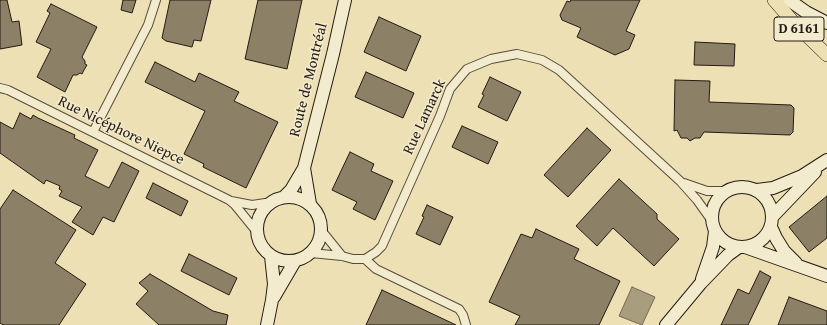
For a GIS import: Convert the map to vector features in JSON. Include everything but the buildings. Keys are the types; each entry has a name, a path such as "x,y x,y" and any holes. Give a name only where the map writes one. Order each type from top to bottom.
{"main road":[{"name":"Route de Montréal","path":"284,197 291,190 304,168 345,0"},
{"name":"D 6161","path":"774,0 795,24 827,55"},
{"path":"789,0 806,12 827,23"},
{"path":"757,190 773,188 802,176 827,160"},
{"path":"666,325 702,282 728,255 742,247 754,245 767,235 772,221 827,160"},
{"name":"Route de Montréal","path":"304,168 310,204"},
{"path":"702,282 713,246 714,226 712,212 714,204 725,191 741,186 757,190 768,200 771,208 776,238 784,251 799,265"},
{"path":"284,197 298,198 310,204 320,220 322,230 317,246 311,253 304,258 295,261 282,261 271,256 259,241 257,232 260,215 265,208 272,202 284,197"},
{"path":"714,226 721,239 729,244 799,265 827,276"},
{"path":"267,325 274,284 271,256"},
{"path":"272,300 295,261"}],"street":[{"path":"93,132 148,25 156,0"},
{"name":"Rue Lamarck","path":"365,259 382,246 440,116 450,89 467,69 491,59 517,54 542,60 559,70 680,181 697,200 714,226"},
{"name":"Rue Nicéphore Niepce","path":"0,88 8,90 229,200 235,205 257,232"},
{"name":"Rue Lamarck","path":"680,181 707,191 725,191"},
{"name":"Rue Nicéphore Niepce","path":"229,200 252,205 272,202"},
{"path":"322,230 342,256"},
{"path":"311,253 342,256 353,259 365,259 376,269 459,309 463,315 466,325"}],"shaded area":[{"path":"632,287 655,297 642,325 619,316"}]}
